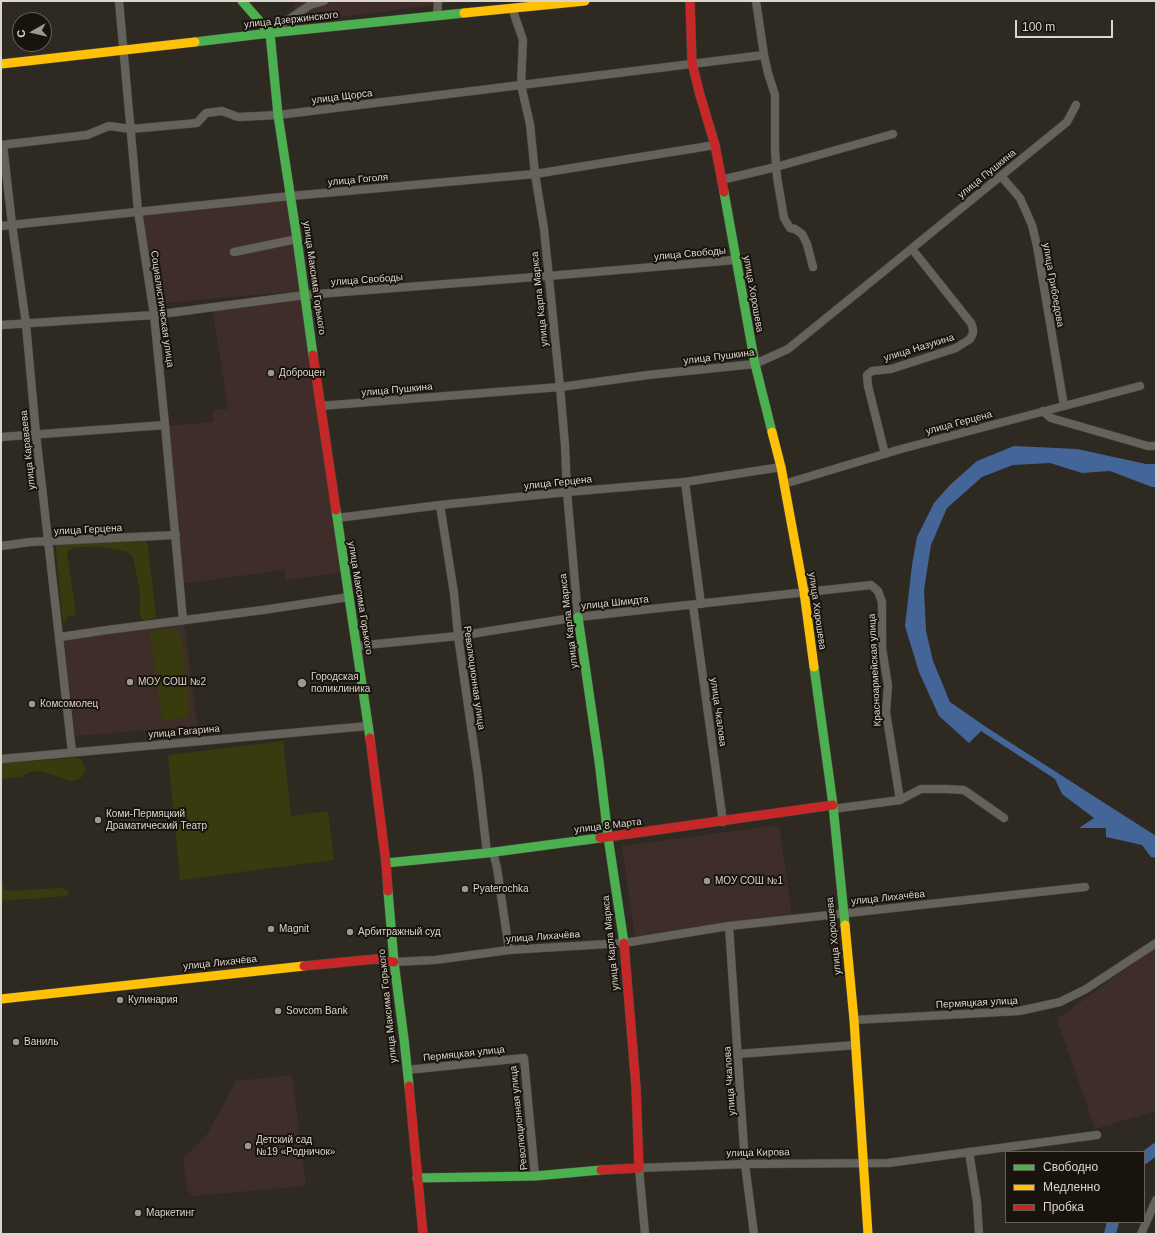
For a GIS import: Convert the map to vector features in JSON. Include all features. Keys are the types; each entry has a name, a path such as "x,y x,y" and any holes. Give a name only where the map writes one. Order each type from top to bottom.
{"street":[{"name":"Социалистическая улица","path":"119,1 138,211 154,315 183,620"},
{"path":"242,1 270,32 310,5 324,1"},
{"path":"437,16 438,1"},
{"name":"улица Дзержинского","path":"1,64 124,51 270,32 585,1"},
{"name":"улица Хорошева","path":"690,1 692,63 715,145 755,364 781,467 804,592 833,807 854,1020 868,1234"},
{"path":"756,1 764,55 768,73 776,95 776,167 784,218 790,228 795,229 802,234 807,244 813,267"},
{"name":"улица Карла Маркса","path":"512,8 523,40 521,85 530,124 535,174 544,229 560,387 578,618 624,943 636,1087 639,1168 644,1234"},
{"name":"улица Максима Горького","path":"270,32 278,115 368,726 386,863 394,962 407,1070 423,1234"},
{"name":"улица Щорса","path":"2,145 87,135 110,126 131,129 197,123 206,113 222,111 238,117 278,115 764,55"},
{"name":"улица Пушкина","path":"320,406 560,387 648,375 755,364 788,349 912,249 1067,122 1076,105"},
{"path":"722,180 776,167 893,134"},
{"name":"улица Караваева","path":"2,145 26,324 36,434 72,752"},
{"name":"улица Гоголя","path":"1,226 291,196 535,174 715,145"},
{"name":"улица Грибоедова","path":"1001,176 1020,198 1032,225 1064,406"},
{"path":"234,252 297,240"},
{"name":"улица Назукина","path":"885,454 868,386 867,375 872,371 891,368 956,348 965,344 973,333 971,323 912,249"},
{"name":"улица Свободы","path":"1,326 154,315 305,295 735,260"},
{"name":"улица Герцена","path":"784,484 885,454 1140,386"},
{"path":"1043,412 1051,418 1148,446 1156,446"},
{"path":"1,437 165,425"},
{"name":"улица Герцена","path":"337,518 440,505 685,482 781,467"},
{"name":"улица Чкалова","path":"685,482 697,604 723,822"},
{"name":"Революционная улица","path":"440,505 454,593 458,636 478,775 490,852 509,950"},
{"name":"улица Герцена","path":"1,546 30,542 176,535"},
{"name":"Красноармейская улица","path":"804,592 871,584 878,591 882,602 882,648 888,686 886,712 900,800"},
{"name":"улица Шмидта","path":"356,646 458,636 578,618 804,592"},
{"path":"60,637 349,597"},
{"name":"улица Гагарина","path":"1,759 368,726"},
{"path":"833,807 900,800 921,789 964,790 1004,818"},
{"name":"улица 8 Марта","path":"386,863 490,852 833,807"},
{"name":"улица Лихачёва","path":"1,999 242,972 376,959 394,962 435,960 509,950 624,943 729,926 1085,887"},
{"name":"улица Чкалова","path":"729,926 746,1164 754,1234"},
{"name":"Пермяцкая улица","path":"854,1020 1019,1011 1060,1002 1086,989 1156,943"},
{"path":"738,1054 856,1045"},
{"name":"Революционная улица","path":"524,1058 535,1176"},
{"name":"Пермяцкая улица","path":"407,1070 524,1058"},
{"name":"улица Кирова","path":"417,1178 535,1176 623,1168 746,1164 888,1163 1097,1135"},
{"path":"969,1152 977,1202 979,1234"},
{"path":"1140,1234 1156,1200"}],"shaded area":[{"path":"298,1 464,1 301,22 293,7"},
{"path":"288,192 301,291 151,304 140,213"},
{"path":"302,297 342,572 286,580 284,570 181,584 165,426 214,422 213,410 228,409 212,307"},
{"name":"МОУ СОШ №2","path":"184,622 197,726 75,736 64,638"},
{"name":"МОУ СОШ №1","path":"779,825 792,916 635,937 622,846"},
{"path":"1156,947 1156,1111 1095,1129 1057,1019"},
{"name":"Детский сад №19 «Родничок»","path":"292,1075 306,1186 193,1196 187,1190 183,1159 208,1133 236,1081"}],"green space":[{"path":"141,538 146,541 148,547 156,617 145,621 140,616 140,591 133,557 128,552 96,546 73,548 67,551 76,615 68,616 67,620 63,622 56,543"},
{"path":"174,629 181,636 190,706 188,717 169,721 162,719 149,632"},
{"path":"283,741 291,816 328,811 334,860 180,880 168,755"},
{"path":"73,758 82,759 85,770 81,778 72,781 40,771 29,772 22,777 1,779 1,763"},
{"path":"1,879 5,891 60,888 68,890 69,893 67,896 1,901"}],"water":[{"path":"1014,446 1077,449 1146,464 1156,464 1156,487 1152,487 1110,471 1082,473 1050,463 1013,465 982,477 947,508 931,545 924,590 926,631 933,661 950,702 986,727 1156,836 1156,858 1151,857 1142,845 1106,837 1106,828 1079,828 1094,818 1062,794 1055,779 981,731 969,743 939,716 919,672 905,626 912,565 917,537 934,503 951,484 977,461"}],"waterway":[{"path":"1145,1157 1156,1149"},
{"path":"1110,1234 1113,1223"}],"traffic: fast":[{"path":"242,1 270,33 278,115 313,355"},
{"path":"195,42 464,13"},
{"path":"724,192 755,364 772,432"},
{"path":"336,510 370,738"},
{"path":"578,617 624,943"},
{"path":"814,667 833,805 845,925"},
{"path":"386,863 487,853 600,838"},
{"path":"388,891 394,962 409,1086"},
{"path":"417,1178 535,1176 601,1170"}],"traffic: slow":[{"path":"464,13 585,1"},
{"path":"1,64 195,42"},
{"path":"772,432 781,467 804,592 814,667"},
{"path":"845,925 854,1020 868,1234"},
{"path":"1,999 304,966"}],"traffic: jam":[{"path":"690,1 692,63 715,145 724,192"},
{"path":"313,355 336,510"},
{"path":"370,738 386,863 388,891"},
{"path":"600,838 833,805"},
{"path":"601,1170 639,1168 636,1087 624,943"},
{"path":"304,966 376,959 394,962"},
{"path":"409,1086 423,1234"}],"place":[{"name":"Доброцен","path":"271,373"},
{"name":"МОУ СОШ №2","path":"130,682"},
{"name":"Городская поликлиника","path":"302,683"},
{"name":"Комсомолец","path":"32,704"},
{"name":"Коми-Пермяцкий Драматический Театр","path":"98,820"},
{"name":"МОУ СОШ №1","path":"707,881"},
{"name":"Pyaterochka","path":"465,889"},
{"name":"Magnit","path":"271,929"},
{"name":"Арбитражный суд","path":"350,932"},
{"name":"Кулинария","path":"120,1000"},
{"name":"Sovcom Bank","path":"278,1011"},
{"name":"Ваниль","path":"16,1042"},
{"name":"Детский сад №19 «Родничок»","path":"248,1146"},
{"name":"Маркетинг","path":"138,1213"}]}
